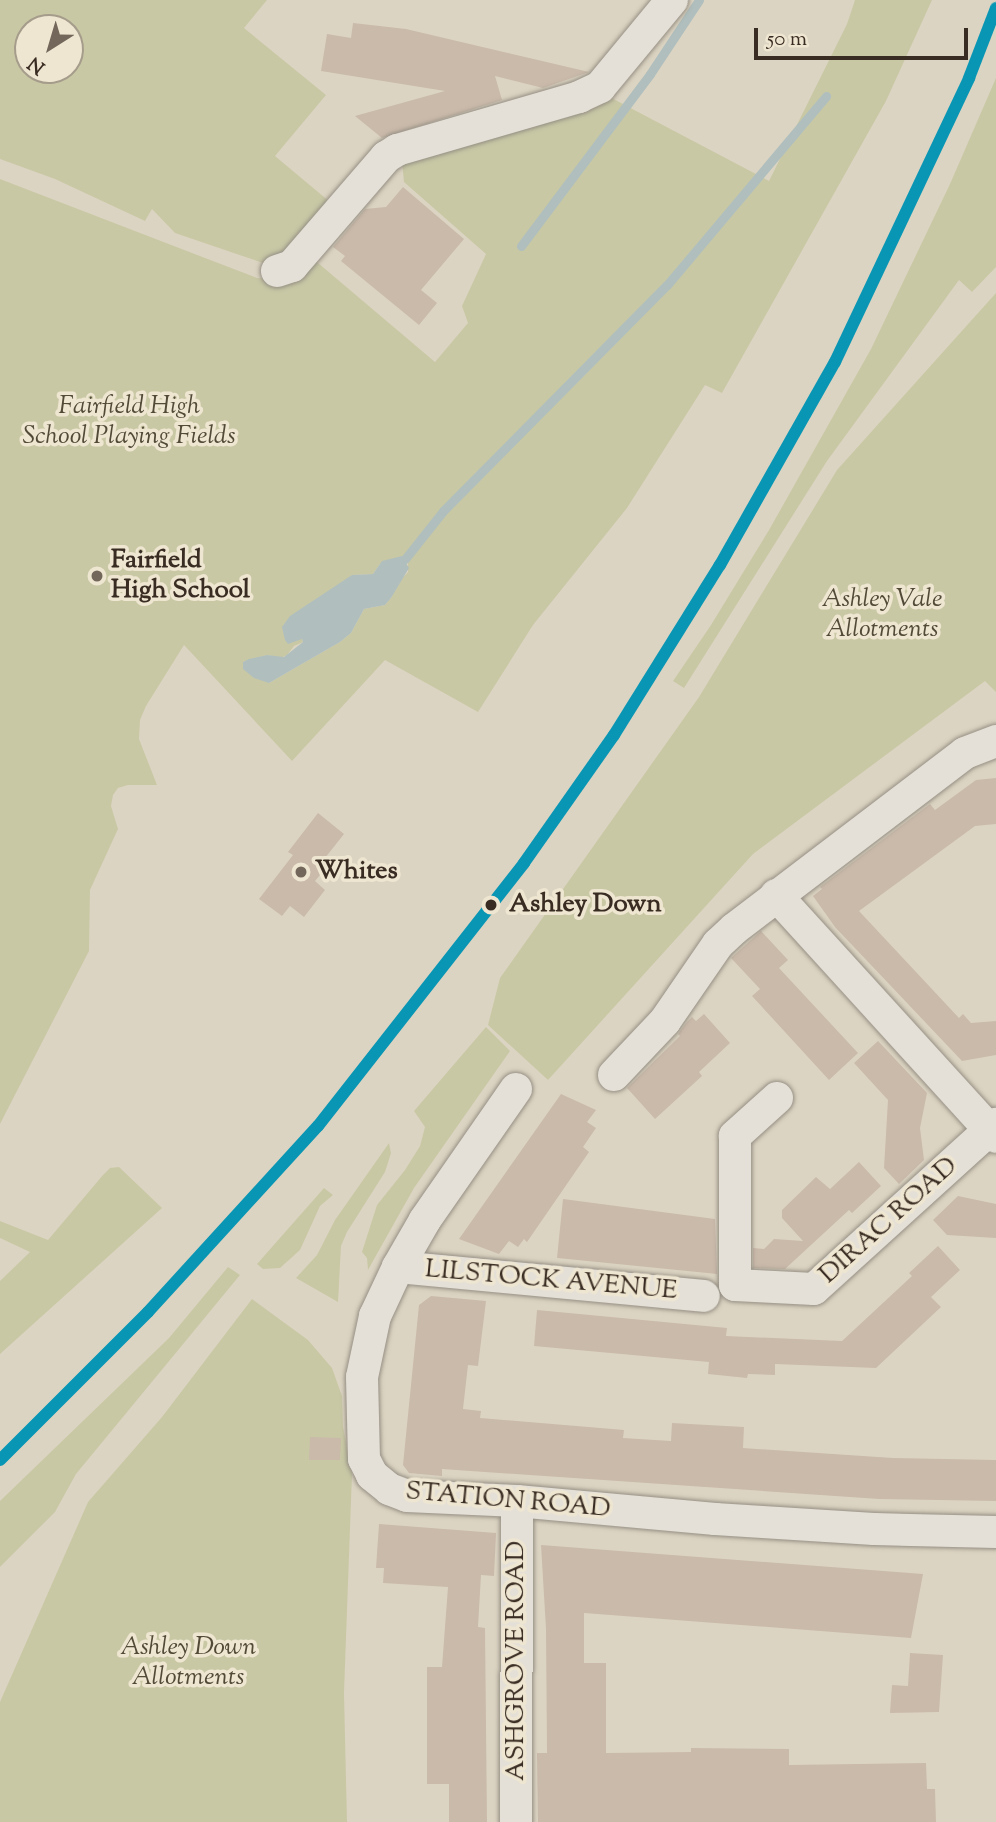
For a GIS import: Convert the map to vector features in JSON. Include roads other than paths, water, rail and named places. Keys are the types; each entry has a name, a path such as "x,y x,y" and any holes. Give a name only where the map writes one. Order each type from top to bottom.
{"street":[{"path":"277,271 292,266 386,157 397,150 579,97 600,87 672,0"},
{"path":"614,1075 665,1021 718,944 776,895 965,753 996,741"},
{"name":"DIRAC ROAD","path":"776,895 994,1130 814,1289 735,1285 735,1136 777,1098"},
{"name":"STATION ROAD","path":"516,1089 425,1220 398,1267 375,1316 362,1377 363,1460 372,1475 389,1489 407,1496 517,1501 715,1519 874,1529 996,1532"},
{"name":"LILSTOCK AVENUE","path":"398,1267 704,1296"},
{"name":"ASHGROVE ROAD","path":"516,1822 517,1501"}],"waterway":[{"path":"521,246 650,74 699,0"},
{"path":"405,559 443,511 667,285 826,96"}],"place":[{"name":"Fairfield High School","path":"97,576"},
{"name":"Whites","path":"301,872"},
{"name":"Ashley Down","path":"491,905"}],"park label":[{"name":"Fairfield High School Playing Fields","path":"129,422"},
{"name":"Ashley Vale Allotments","path":"882,615"},
{"name":"Ashley Down Allotments","path":"188,1663"}]}
